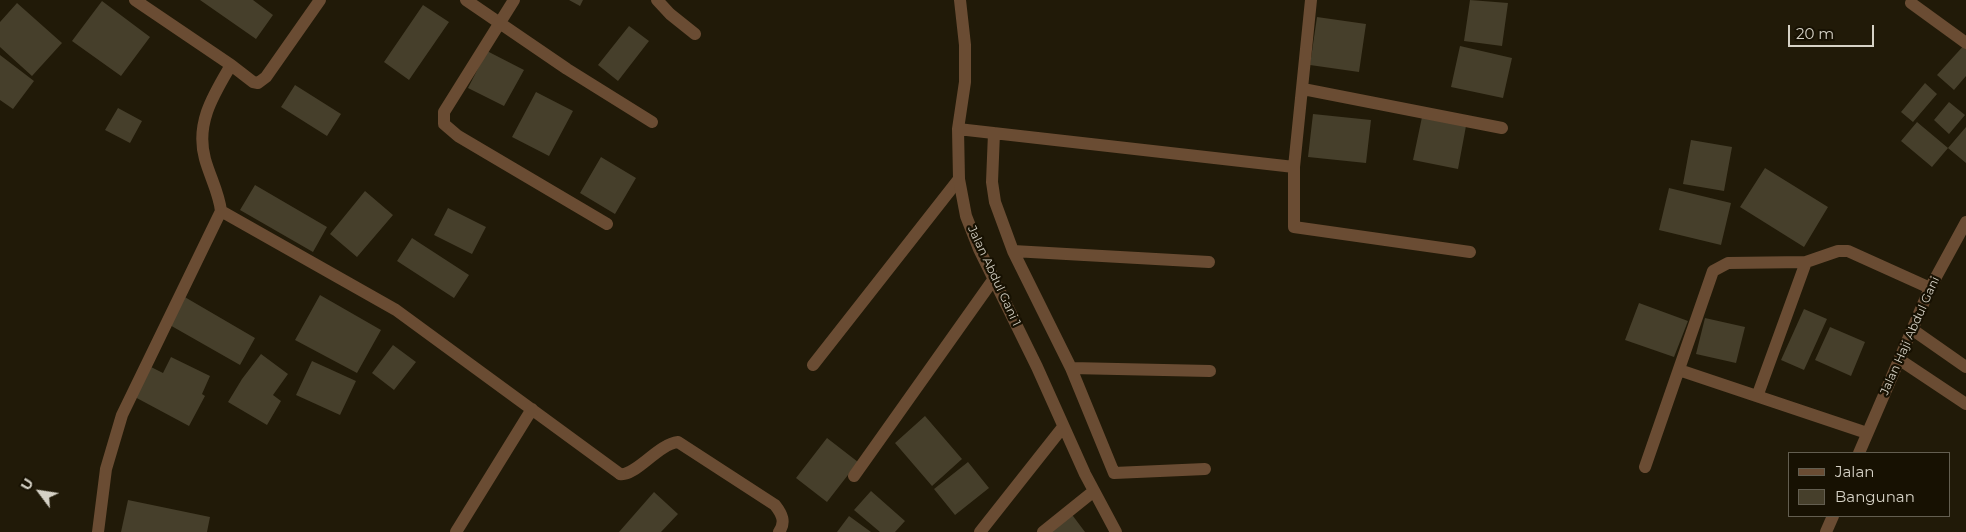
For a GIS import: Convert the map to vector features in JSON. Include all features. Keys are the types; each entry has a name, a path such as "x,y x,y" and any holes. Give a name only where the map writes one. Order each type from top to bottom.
{"street":[{"path":"135,0 151,5 253,82 261,81 320,0"},
{"path":"466,0 567,69 652,122"},
{"path":"514,0 444,112 444,124 458,136 607,224"},
{"path":"657,0 670,14 695,34"},
{"name":"Jalan Abdul Gani 1","path":"960,0 965,45 965,82 958,129 959,179 966,216 993,280 1037,366 1063,427 1116,532"},
{"path":"1311,0 1294,166 1293,225 1296,228 1470,252"},
{"path":"1911,3 1966,43"},
{"path":"98,532 106,469 122,415 221,211 220,199 204,157 203,123 211,99 231,65"},
{"path":"1303,89 1502,128"},
{"path":"958,129 1294,166"},
{"path":"994,133 992,182 995,202 1013,251 1071,368 1114,473 1205,469"},
{"path":"813,365 959,179"},
{"path":"221,211 396,310 620,474 629,473 665,445 678,442 775,505 780,512 783,522 780,532"},
{"name":"Jalan Haji Abdul Gani","path":"1859,452 1930,288 1966,222"},
{"path":"1013,251 1209,262"},
{"path":"1645,467 1713,271 1728,263 1806,262 1838,251 1848,251 1930,288"},
{"path":"1758,394 1806,262"},
{"path":"854,476 993,280"},
{"path":"1913,330 1966,367"},
{"path":"1900,360 1966,404"},
{"path":"1071,368 1210,371"},
{"path":"1679,370 1758,394 1867,433"},
{"path":"456,532 532,410"},
{"path":"980,532 1063,427"},
{"path":"1043,532 1094,491"},
{"path":"1826,532 1833,517"}],"building":[{"path":"200,0 253,0 273,15 256,39"},
{"path":"569,0 583,0 580,6"},
{"path":"1470,0 1508,3 1502,46 1464,41"},
{"path":"102,1 150,37 121,76 72,41"},
{"path":"17,3 62,43 32,76 0,47 0,22"},
{"path":"423,5 449,22 409,80 384,62"},
{"path":"1317,17 1366,24 1359,72 1310,65"},
{"path":"629,26 649,41 618,81 598,65"},
{"path":"1966,43 1966,76 1954,90 1937,75"},
{"path":"1460,46 1512,58 1503,98 1451,87"},
{"path":"487,51 524,70 504,106 468,88"},
{"path":"0,55 34,81 13,109 0,100"},
{"path":"1925,83 1937,94 1913,122 1901,112"},
{"path":"295,85 341,114 327,136 281,107"},
{"path":"536,92 573,111 549,156 512,137"},
{"path":"1949,102 1965,115 1949,134 1934,120"},
{"path":"118,108 142,121 130,143 105,130"},
{"path":"1313,114 1371,120 1366,163 1308,157"},
{"path":"1422,117 1466,126 1458,169 1413,160"},
{"path":"1917,122 1948,148 1932,167 1901,141"},
{"path":"1966,127 1966,163 1948,148"},
{"path":"1691,140 1732,147 1724,191 1683,184"},
{"path":"601,157 636,178 615,214 580,193"},
{"path":"1765,168 1828,207 1804,247 1740,207"},
{"path":"255,185 327,227 313,252 240,210"},
{"path":"1669,188 1731,203 1721,245 1659,230"},
{"path":"365,191 393,215 357,257 330,234"},
{"path":"448,208 486,227 472,254 434,235"},
{"path":"412,238 469,275 454,298 397,261"},
{"path":"320,295 381,330 357,373 295,340"},
{"path":"183,296 255,338 240,365 168,324"},
{"path":"1639,303 1688,321 1674,357 1625,340"},
{"path":"1804,309 1827,319 1804,370 1781,360"},
{"path":"1705,318 1745,327 1736,363 1696,354"},
{"path":"1830,327 1865,342 1851,376 1815,360"},
{"path":"393,345 416,362 394,390 372,373"},
{"path":"261,354 288,374 273,395 281,401 267,425 228,402"},
{"path":"171,357 210,376 202,394 205,396 189,426 133,396 149,366 163,373"},
{"path":"312,361 356,381 340,415 296,395"},
{"path":"925,416 962,459 932,486 895,443"},
{"path":"827,438 858,462 827,502 796,478"},
{"path":"968,462 989,488 955,515 934,489"},
{"path":"871,491 905,521 895,532 880,532 854,510"},
{"path":"654,492 678,514 661,532 619,532"},
{"path":"128,500 210,517 207,532 121,532"},
{"path":"1070,512 1085,532 1045,532"},
{"path":"849,516 871,532 837,532"}]}
